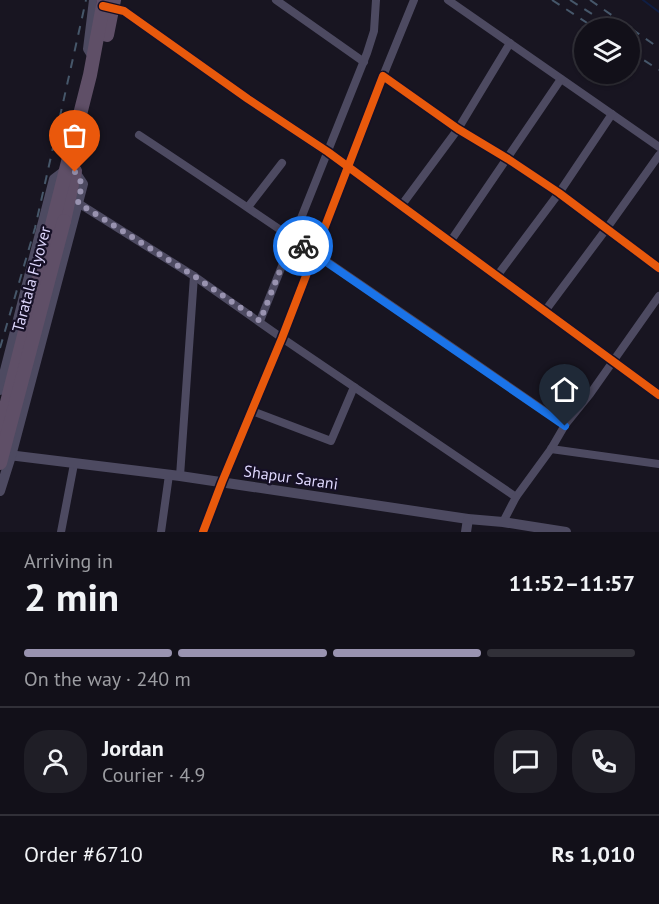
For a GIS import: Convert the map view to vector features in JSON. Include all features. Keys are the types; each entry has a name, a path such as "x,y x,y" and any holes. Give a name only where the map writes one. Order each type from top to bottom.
{"highway":[{"path":"71,171 94,60 109,4"},
{"path":"71,171 98,76 109,4"},
{"name":"Taratala Flyover","path":"0,430 71,171"},
{"name":"Taratala Flyover","path":"4,458 59,217"}],"street":[{"path":"109,4 126,0"},
{"path":"276,0 364,62"},
{"path":"260,321 364,62 374,30 376,0"},
{"path":"203,532 282,338 414,0"},
{"path":"448,0 659,147"},
{"path":"109,4 328,152 659,395"},
{"path":"401,206 458,129 510,44"},
{"path":"383,76 458,129 559,193 659,268"},
{"path":"450,242 561,79"},
{"path":"496,276 559,193 612,114"},
{"path":"140,135 565,426"},
{"path":"545,311 659,155"},
{"path":"248,207 282,163"},
{"path":"0,390 54,179 71,171 82,184 78,203 4,458 0,491"},
{"path":"78,203 194,276 516,497"},
{"path":"161,532 175,476 194,276"},
{"path":"503,522 516,497 565,426 659,296"},
{"path":"252,411 331,441 354,387"},
{"path":"551,449 659,464"},
{"name":"Shapur Sarani","path":"4,458 222,482 566,532"},
{"path":"62,532 74,464"},
{"path":"466,532 468,519"}],"waterway":[{"path":"643,0 659,12"}],"railway":[{"path":"0,348 35,228 86,0"},
{"path":"552,0 580,18"},
{"path":"570,0 598,18"},
{"path":"590,0 659,48"},
{"path":"640,58 659,70"}],"cycle path":[{"path":"103,6 124,11 248,99 328,152 659,395"},
{"path":"203,532 282,338 383,76 458,129 559,193 659,268"}],"way so far":[{"path":"75,172 82,184 78,203 194,276 260,321 293,238 303,246"}],"route":[{"path":"303,246 565,426"}]}
